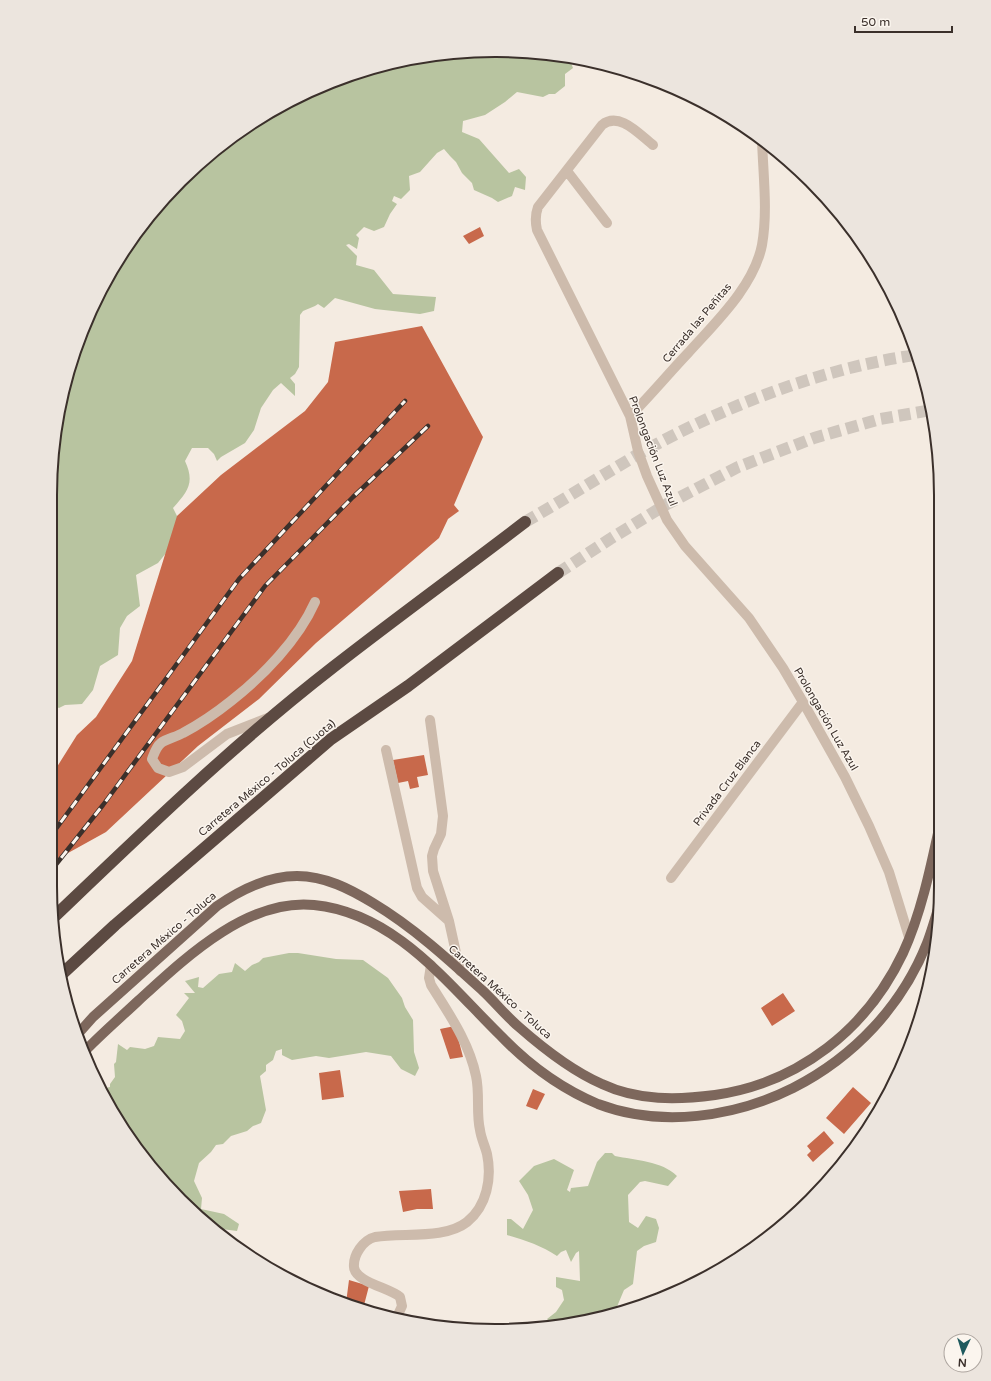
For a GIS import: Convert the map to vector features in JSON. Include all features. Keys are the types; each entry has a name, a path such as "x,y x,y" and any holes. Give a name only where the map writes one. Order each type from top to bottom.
{"highway":[{"path":"58,913 210,770 332,668 525,522"},
{"name":"Carretera México - Toluca (Cuota)","path":"65,971 115,925 331,739 408,686 558,573"}],"main road":[{"name":"Carretera México - Toluca","path":"81,1030 93,1017 217,906 231,896 259,884 288,877 302,876 321,879 340,886 365,898 406,925 460,971 519,1027 546,1049 603,1085 622,1091 656,1098 686,1098 747,1089 792,1071 818,1055 858,1020 874,1003 896,967 909,937 925,888 934,850"},
{"path":"88,1048 154,987 205,943 227,928 266,911 288,905 313,904 347,911 380,927 419,953 502,1038 529,1062 567,1089 601,1105 638,1115 675,1117 698,1116 735,1109 787,1091 821,1072 841,1058 880,1021 909,980 927,944 931,930"}],"street":[{"name":"Prolongación Luz Azul","path":"653,145 625,123 612,120 607,121 602,125 538,207 535,220 537,230 630,416 638,451 647,476 667,520 685,546 749,618 783,668 803,702 845,777 869,826 888,872 909,937"},
{"name":"Cerrada las Peñitas","path":"630,416 714,325 746,283 754,268 761,247 764,227 762,148"},
{"path":"567,171 607,223"},
{"path":"277,714 227,734 183,767 169,772 158,768 152,759 155,751 161,743 182,734 207,720 259,676 286,648 308,618 315,602"},
{"name":"Privada Cruz Blanca","path":"671,878 803,702"},
{"path":"430,720 443,816 441,834 434,849 432,863 433,871 449,921 460,971"},
{"path":"386,750 417,888 422,897 449,921"},
{"path":"399,1313 402,1306 400,1298 355,1272 355,1258 363,1243 375,1237 441,1232 456,1228 466,1223 475,1214 484,1201 488,1184 488,1160 478,1120 478,1086 476,1076 470,1053 464,1040 431,985 429,978 431,964"}],"green space":[{"path":"467,58 524,58 571,64 573,68 565,74 565,86 555,94 549,94 543,97 517,92 485,115 463,121 462,132 479,139 509,173 519,169 526,177 525,190 515,187 512,196 498,202 474,190 472,183 462,173 456,162 444,149 437,153 420,172 409,176 410,190 401,199 394,196 392,201 397,204 384,227 374,231 364,227 356,235 359,238 357,249 349,244 346,245 357,256 356,265 374,270 393,294 436,297 434,311 420,314 375,309 335,298 324,308 318,304 303,311 300,315 299,367 295,374 290,378 295,384 295,396 281,383 273,390 261,408 254,430 245,443 221,457 217,461 214,454 208,448 192,448 185,461 190,481 183,497 173,508 181,524 179,537 158,563 136,575 140,606 127,616 120,628 118,655 100,666 93,690 82,704 65,705 59,708 57,707 57,496 58,467 65,410 80,355 102,302 131,252 166,206 185,185 206,166 252,131 302,102 355,80 410,65"},
{"path":"289,953 298,953 336,959 363,960 388,978 402,998 405,1007 413,1020 414,1052 419,1068 415,1076 401,1069 391,1056 366,1052 329,1058 316,1056 292,1060 282,1055 282,1049 276,1051 273,1060 266,1065 266,1071 260,1076 266,1110 261,1123 253,1126 247,1131 231,1136 223,1144 216,1145 199,1163 194,1181 202,1198 201,1209 224,1214 239,1224 237,1231 224,1229 185,1196 166,1175 131,1129 107,1088 110,1087 110,1084 115,1077 114,1064 116,1062 118,1044 127,1050 130,1047 145,1049 154,1046 158,1037 180,1039 185,1031 182,1021 176,1015 189,998 184,993 195,993 185,981 199,977 198,987 203,988 219,974 232,972 235,963 245,971 263,958"},
{"path":"605,1153 612,1153 615,1156 656,1164 671,1171 677,1176 668,1186 645,1181 640,1182 628,1195 629,1222 638,1228 646,1216 656,1219 659,1228 656,1242 644,1246 637,1251 633,1284 624,1290 617,1307 581,1316 548,1320 547,1319 556,1312 564,1300 562,1290 556,1287 556,1277 580,1281 579,1251 576,1253 571,1262 566,1250 557,1256 545,1249 507,1235 507,1219 511,1219 523,1229 533,1210 528,1195 519,1181 534,1166 554,1159 574,1170 567,1190 570,1192 571,1188 588,1186 597,1162"}],"building":[{"path":"480,227 484,236 469,244 463,236"},
{"path":"422,326 483,437 454,505 459,511 448,519 439,538 316,643 259,699 198,746 106,832 57,859 57,767 77,735 96,717 132,661 177,516 221,475 305,411 328,382 335,342"},
{"path":"424,755 428,775 417,777 419,787 410,789 408,781 398,783 393,760"},
{"path":"783,993 795,1011 772,1026 761,1008"},
{"path":"455,1026 463,1057 450,1059 440,1029"},
{"path":"340,1070 344,1097 322,1100 319,1073"},
{"path":"853,1087 871,1103 844,1134 826,1118"},
{"path":"533,1089 545,1094 537,1110 526,1106"},
{"path":"824,1131 834,1143 813,1162 807,1155 811,1151 807,1146"},
{"path":"431,1189 433,1209 417,1209 403,1212 399,1191"},
{"path":"349,1280 369,1286 364,1304 347,1298"}],"tunnel":[{"path":"525,522 644,451 708,418 811,379 846,369 911,356"},
{"path":"558,573 667,504 738,467 814,438 880,419 926,411"}],"railway":[{"path":"57,827 239,579 405,401"},
{"path":"57,863 103,805 265,586 353,497 428,426"}]}
